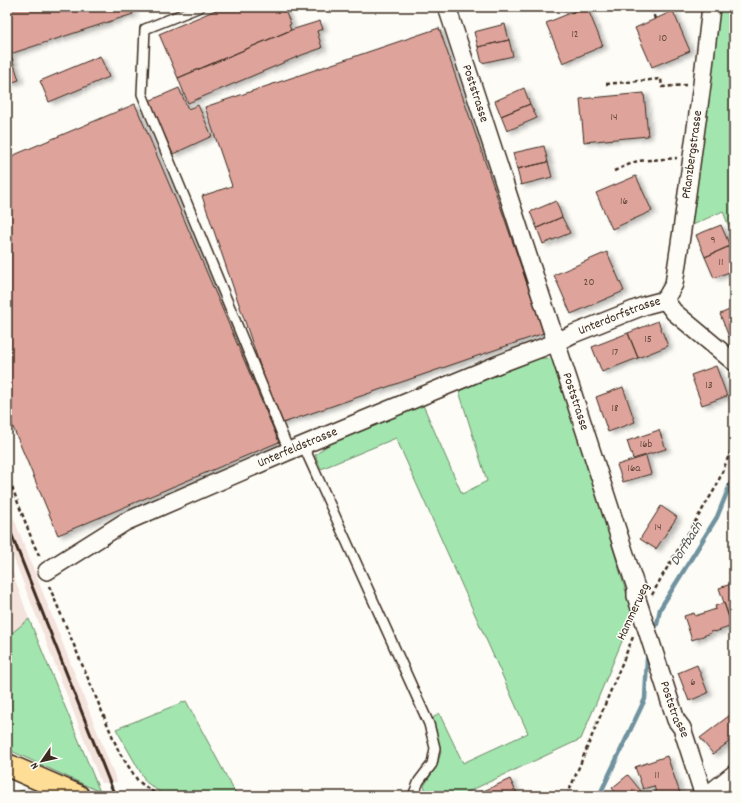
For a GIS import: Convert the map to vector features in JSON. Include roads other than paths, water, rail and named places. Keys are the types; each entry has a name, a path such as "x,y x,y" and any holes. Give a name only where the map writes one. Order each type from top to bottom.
{"main road":[{"path":"7,765 78,796"}],"street":[{"name":"Poststrasse","path":"447,7 557,342 636,588 636,596 676,720 682,728 704,796"},
{"name":"Pflanzbergstrasse","path":"665,300 674,284 702,84 711,7"},
{"name":"Unterdorfstrasse","path":"557,342 573,334 646,305 665,300 674,312 734,362"},
{"name":"Unterfeldstrasse","path":"47,571 125,522 296,448 499,364 557,342"},
{"path":"704,796 734,774"}],"lane":[{"path":"200,7 145,29 142,94 296,448 429,724 435,748 432,764 419,781 413,796"}],"waterway":[{"name":"Dorfbach","path":"657,624 660,609 717,517 734,475"},
{"name":"Dorfbach","path":"599,796 645,699 647,659"}],"railway":[{"path":"7,523 115,796"}]}
